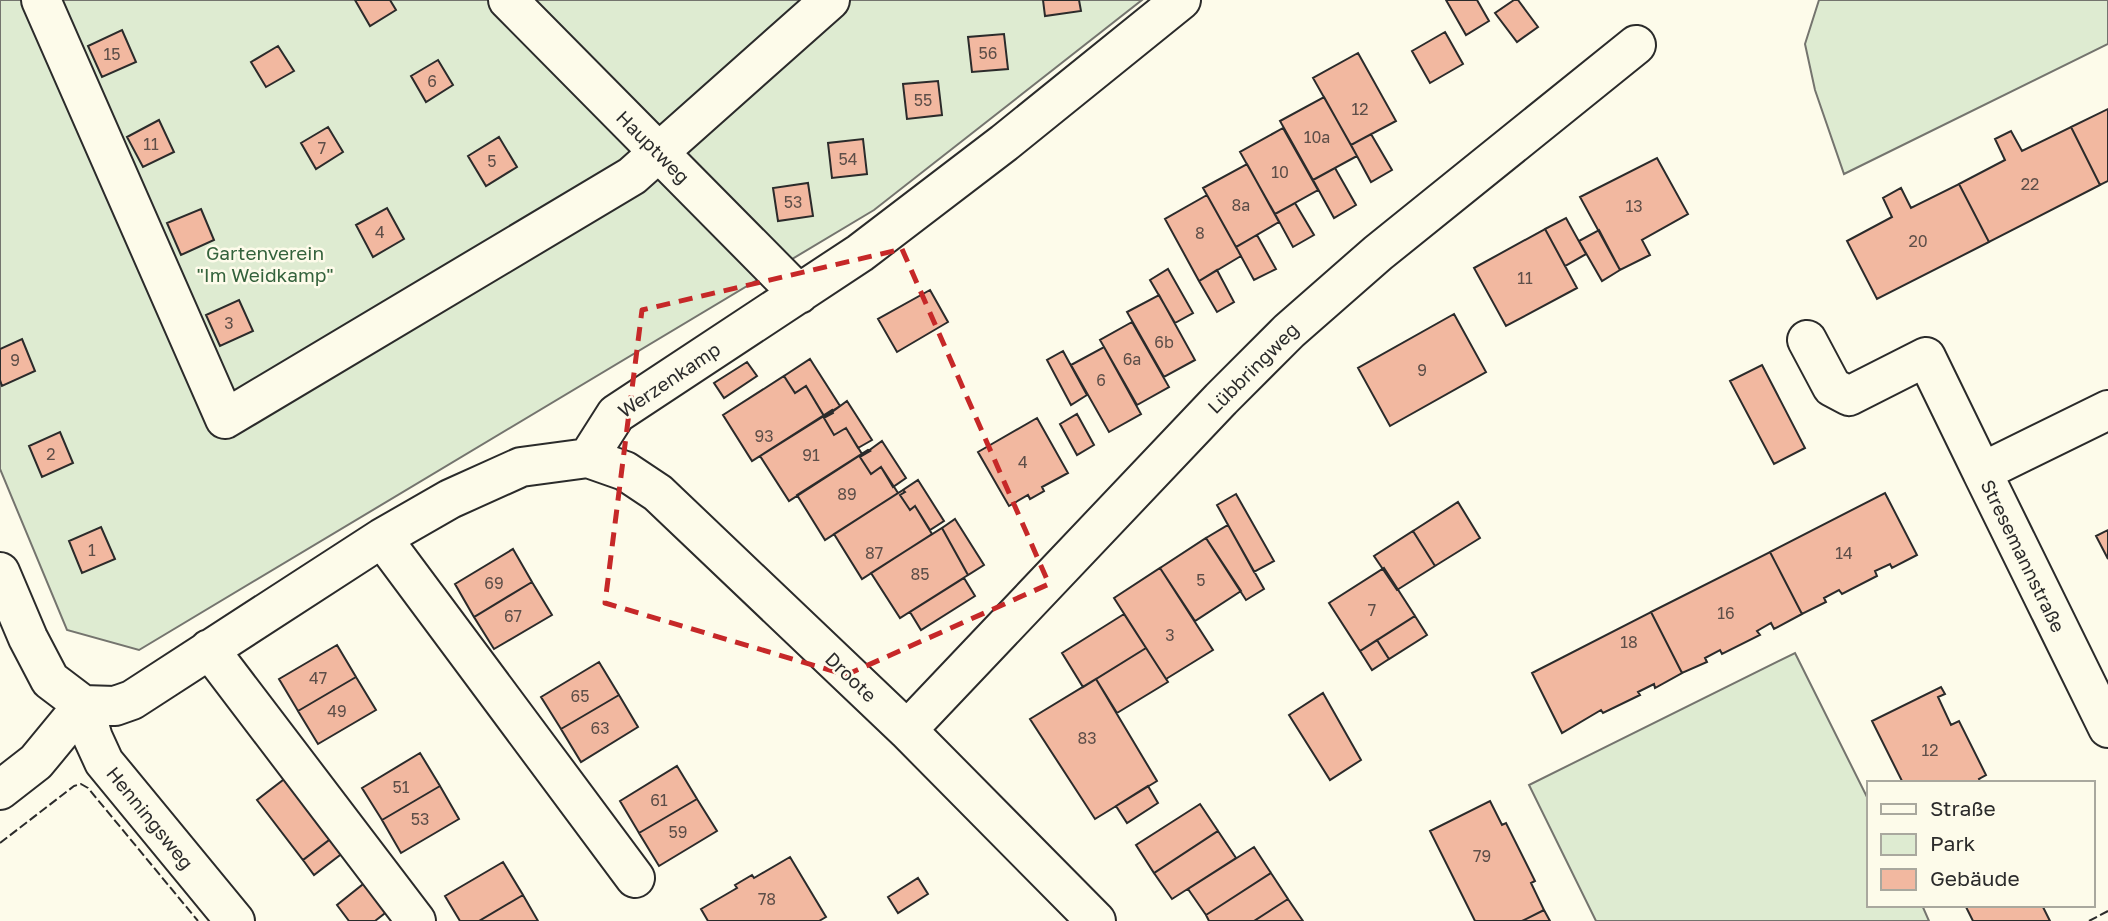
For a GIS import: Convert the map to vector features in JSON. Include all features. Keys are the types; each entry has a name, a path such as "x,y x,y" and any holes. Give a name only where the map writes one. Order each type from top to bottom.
{"street":[{"path":"41,0 225,419 625,180 659,153 830,0"},
{"name":"Hauptweg","path":"508,0 799,295"},
{"name":"Werzenkamp","path":"588,458 616,414 860,253 1181,0"},
{"name":"Lübbringweg","path":"907,730 1289,331 1378,253 1636,45"},
{"path":"1807,340 1832,387 1849,396 1926,356 1982,472"},
{"name":"Stresemannstraße","path":"2108,410 1982,472 2108,728"},
{"path":"0,572 28,638 50,680 83,705 115,706 132,700 382,538 450,499 521,467 588,458"},
{"name":"Droote","path":"588,458 625,471 658,493 907,730 1096,921"},
{"path":"382,538 635,878"},
{"path":"209,649 416,921"},
{"path":"0,790 36,762 83,705"},
{"name":"Henningsweg","path":"83,705 104,762 234,921"}],"highlighted area":[{"path":"902,249 1049,584 846,675 605,603 642,310"}],"green space":[{"name":"Gartenverein \"Im Weidkamp\"","path":"0,0 1142,0 874,210 139,650 67,630 0,469"},
{"path":"1819,0 2108,0 2108,44 1844,174 1815,90 1805,44"},
{"path":"1795,653 1867,797 1867,907 1923,907 1929,921 1596,921 1529,785"}],"building":[{"path":"355,0 390,0 396,10 370,26"},
{"path":"1043,0 1079,0 1081,11 1045,16"},
{"path":"1446,0 1477,0 1489,21 1466,35"},
{"path":"1518,0 1538,27 1517,42 1495,13"},
{"path":"122,30 136,62 102,77 88,46"},
{"path":"1445,32 1463,64 1430,83 1412,51"},
{"path":"1004,34 1008,69 972,72 968,37"},
{"path":"278,46 294,71 266,87 251,62"},
{"path":"1358,53 1396,121 1351,145 1313,78"},
{"path":"438,60 453,85 426,102 411,76"},
{"path":"938,81 942,115 907,119 903,84"},
{"path":"1324,97 1357,156 1313,180 1280,121"},
{"path":"2108,109 2108,181 2100,185 2071,127"},
{"path":"159,120 174,152 143,167 127,137"},
{"path":"328,127 343,152 316,169 301,143"},
{"path":"2071,127 2100,185 1989,242 1959,184 2005,160 1995,139 2011,131 2022,151"},
{"path":"1283,128 1318,190 1275,214 1240,152"},
{"path":"1371,134 1392,170 1371,182 1351,145"},
{"path":"499,137 517,167 486,186 468,156"},
{"path":"863,139 867,174 832,178 828,143"},
{"path":"1657,158 1688,214 1642,240 1650,255 1620,270 1580,197"},
{"path":"1247,164 1279,222 1236,247 1203,188"},
{"path":"1335,168 1356,205 1334,218 1313,180"},
{"path":"808,183 813,216 778,221 773,188"},
{"path":"1959,184 1989,242 1877,299 1847,241 1892,217 1883,198 1901,188 1911,208"},
{"path":"1207,195 1241,256 1199,281 1165,219"},
{"path":"1295,203 1314,235 1293,247 1275,214"},
{"path":"387,208 404,239 373,257 356,225"},
{"path":"201,209 214,240 181,255 167,223"},
{"path":"1566,218 1586,254 1565,266 1545,229"},
{"path":"1545,229 1577,288 1506,326 1474,268"},
{"path":"1599,230 1620,270 1602,281 1579,241"},
{"path":"1257,235 1276,269 1254,280 1236,247"},
{"path":"1168,269 1193,313 1175,323 1150,280"},
{"path":"1217,270 1234,302 1217,312 1199,281"},
{"path":"930,290 948,322 897,352 878,319"},
{"path":"1159,295 1195,360 1164,377 1127,312"},
{"path":"239,300 253,331 220,346 206,315"},
{"path":"1454,314 1486,372 1390,426 1358,368"},
{"path":"1132,322 1169,387 1137,405 1100,340"},
{"path":"22,339 35,371 2,386 0,349"},
{"path":"1104,347 1141,414 1109,432 1071,365"},
{"path":"1063,351 1087,395 1071,405 1047,360"},
{"path":"810,359 840,406 824,416 806,386 795,393 784,376"},
{"path":"747,362 757,376 724,398 714,383"},
{"path":"1762,365 1805,448 1774,464 1730,381"},
{"path":"784,376 795,393 806,386 824,416 752,461 723,415"},
{"path":"847,401 872,440 858,448 846,428 834,435 824,418"},
{"path":"832,410 833,413 824,418 834,435 846,428 862,454 789,501 760,456"},
{"path":"1077,414 1094,445 1077,455 1060,424"},
{"path":"1037,418 1068,473 1042,487 1044,491 1030,499 1028,495 1009,506 978,452"},
{"path":"60,432 73,463 42,477 29,446"},
{"path":"882,441 906,478 893,487 881,467 871,474 860,457"},
{"path":"868,450 870,451 860,457 871,474 881,467 898,493 825,540 797,495"},
{"path":"918,480 944,521 930,530 915,506 910,510 900,495"},
{"path":"903,490 905,492 900,495 910,510 915,506 932,534 862,579 834,534"},
{"path":"1885,493 1917,555 1892,568 1890,564 1875,571 1877,576 1842,594 1839,590 1824,598 1826,602 1802,614 1770,552"},
{"path":"1236,494 1274,561 1254,572 1217,505"},
{"path":"1458,502 1480,538 1435,566 1413,531"},
{"path":"955,519 984,565 968,575 942,528"},
{"path":"1228,525 1264,589 1246,600 1206,538"},
{"path":"101,527 115,559 82,573 69,541"},
{"path":"942,528 968,575 900,618 871,573"},
{"path":"2108,530 2108,559 2096,536"},
{"path":"1413,531 1435,566 1397,590 1374,556"},
{"path":"1206,538 1241,591 1195,621 1160,568"},
{"path":"513,549 532,582 474,617 455,584"},
{"path":"1770,552 1802,614 1774,629 1771,623 1757,631 1760,635 1722,654 1720,650 1705,658 1707,662 1682,673 1651,612"},
{"path":"1160,568 1213,650 1166,679 1114,598"},
{"path":"1384,568 1415,616 1360,651 1329,603"},
{"path":"964,578 975,596 921,630 910,612"},
{"path":"532,582 552,615 494,649 474,617"},
{"path":"1651,612 1682,673 1655,688 1654,684 1638,692 1640,695 1603,713 1601,710 1562,733 1532,673"},
{"path":"1124,614 1146,648 1083,687 1062,653"},
{"path":"1415,616 1427,635 1389,659 1377,640"},
{"path":"1377,640 1389,659 1372,670 1360,651"},
{"path":"337,645 356,677 298,711 279,679"},
{"path":"1146,648 1168,682 1117,713 1096,679"},
{"path":"599,662 619,695 561,729 541,697"},
{"path":"356,677 376,710 318,744 298,711"},
{"path":"1096,679 1157,781 1095,819 1030,719"},
{"path":"1941,687 1945,694 1938,697 1951,725 1959,721 1986,775 1979,779 1980,781 1902,781 1872,721"},
{"path":"1323,693 1361,760 1330,780 1289,715"},
{"path":"619,695 638,727 581,762 561,729"},
{"path":"420,753 440,786 382,820 362,788"},
{"path":"677,766 697,799 639,833 620,801"},
{"path":"287,777 333,837 303,860 257,800"},
{"path":"440,786 459,819 401,853 382,820"},
{"path":"1148,786 1158,803 1127,823 1116,806"},
{"path":"697,799 717,831 659,866 639,833"},
{"path":"1490,801 1502,825 1506,823 1535,881 1531,883 1544,910 1522,921 1475,921 1430,831"},
{"path":"1200,804 1218,831 1154,873 1136,845"},
{"path":"1218,831 1236,858 1172,899 1154,873"},
{"path":"333,837 344,852 314,875 303,860"},
{"path":"1254,847 1271,873 1206,915 1188,889"},
{"path":"790,857 826,917 819,921 708,921 701,909 737,888 735,885 752,875 754,878"},
{"path":"503,862 523,895 479,921 460,921 445,896"},
{"path":"1271,873 1288,899 1254,921 1209,921 1206,915"},
{"path":"918,878 928,894 898,913 888,897"},
{"path":"367,881 389,910 375,921 349,921 337,905"},
{"path":"523,895 538,921 479,921"},
{"path":"1288,899 1303,921 1254,921"},
{"path":"1966,907 2043,907 2050,921 1973,921"},
{"path":"1544,910 1550,921 1522,921"}],"fence":[{"path":"0,843 74,786 81,784 88,788 198,921"},
{"path":"2089,921 2108,911"}]}
